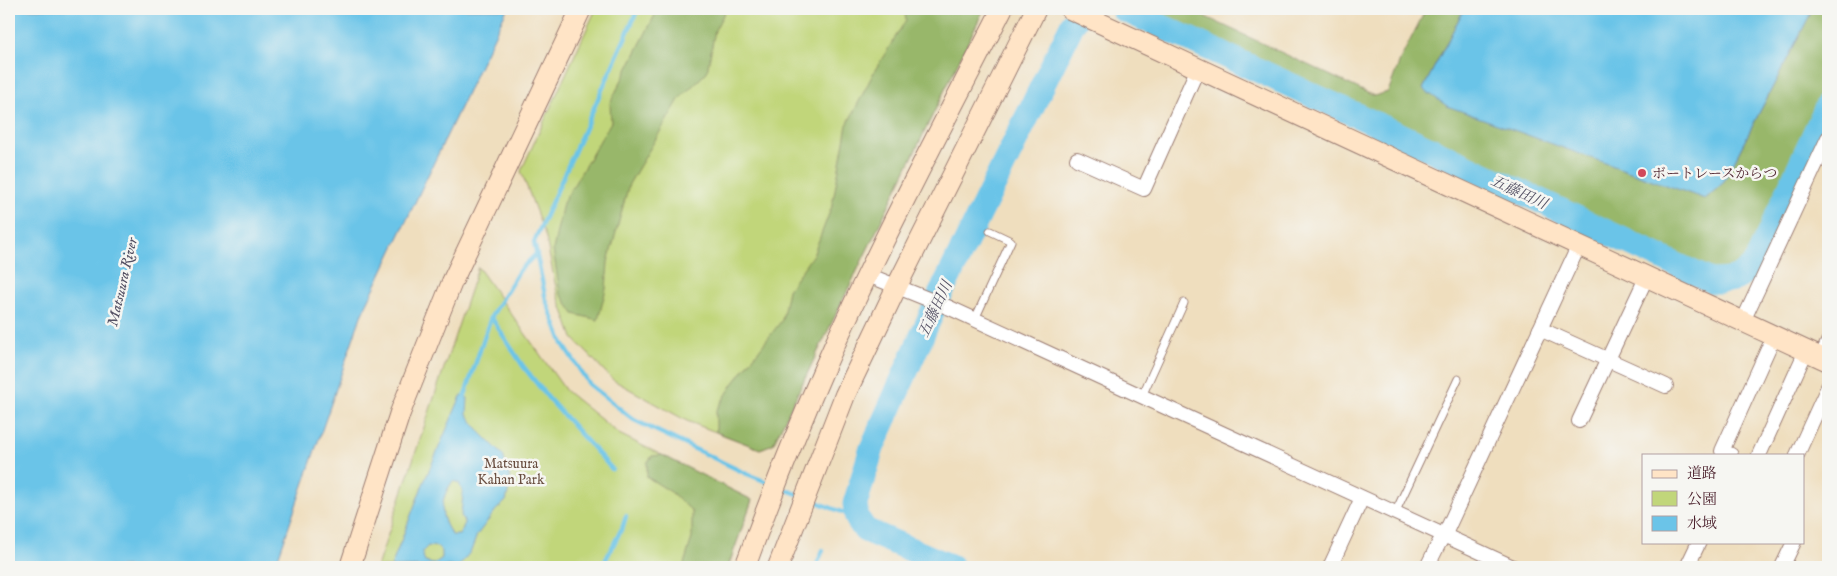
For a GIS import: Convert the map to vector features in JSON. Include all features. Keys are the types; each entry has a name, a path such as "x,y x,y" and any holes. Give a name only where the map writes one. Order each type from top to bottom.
{"street":[{"path":"350,567 400,413 452,282 581,9"},
{"path":"745,567 766,509 823,371 868,274 1002,9"},
{"path":"778,567 845,395 897,286 1036,9"},
{"path":"1070,9 1774,336 1821,353 1760,454"},
{"path":"1077,158 1144,189 1198,68"},
{"path":"1743,321 1828,138"},
{"path":"1427,567 1438,542 1444,536 1579,245"},
{"path":"868,274 975,319 1513,567"},
{"path":"1579,421 1647,276"},
{"path":"1540,328 1666,386"},
{"path":"1729,454 1722,451 1774,336"},
{"path":"1797,454 1828,387"},
{"path":"1330,567 1362,498"},
{"path":"1687,567 1698,544"},
{"path":"1782,567 1793,544"}],"lane":[{"path":"975,319 1011,241 990,231"},
{"path":"1142,396 1184,303"},
{"path":"1396,513 1458,379"}],"green space":[{"path":"596,9 984,9 773,444 760,449 687,421 613,380 573,338 557,293 546,238 521,171"},
{"path":"658,9 726,9 715,30 707,72 680,98 629,184 608,262 606,289 598,320 574,314 560,293 553,250 563,203 611,122 610,103"},
{"path":"904,9 984,9 773,444 760,449 716,432 716,411 733,384 782,320 788,290 814,253 832,206 847,125 875,70 906,20"},
{"path":"1140,9 1189,9 1374,96 1388,92 1401,58 1426,9 1464,9 1423,89 1705,199 1723,183 1813,9 1828,9 1828,83 1745,263 1731,271 1715,273"},
{"name":"Matsuura Kahan Park","path":"478,267 566,391 619,434 752,500 728,567 377,567"},
{"path":"662,455 752,500 728,567 683,567 692,538 692,511 671,492 647,477 647,463 652,456"}],"water":[{"name":"Matsuura River","path":"9,9 507,9 361,316 275,567 9,567"},
{"path":"1464,9 1813,9 1723,183 1705,199 1447,106 1423,89"},
{"path":"461,396 468,398 467,414 480,432 503,455 511,481 506,501 496,510 477,535 471,551 459,566 391,567 421,489","holes":["453,481 459,483 463,493 461,515 464,522 459,535 452,535 445,521 442,508 445,495","428,546 438,547 442,551 442,558 434,564 425,562 422,552"]}],"waterway":[{"path":"638,9 534,242 546,300 563,344 589,384 634,420 772,484"},
{"name":"五藤田川","path":"952,567 865,530 857,518 855,504 872,448 939,297 1073,23 1082,9"},
{"name":"五藤田川","path":"1123,9 1398,134 1711,281 1725,281 1741,276 1756,262 1828,104"},
{"path":"463,401 491,317 519,271 537,253"},
{"path":"491,317 523,366 549,399 612,469"},
{"path":"781,488 800,495"},
{"path":"809,499 857,518"},
{"path":"602,567 623,526 626,516"},
{"path":"816,567 823,550"}],"place":[{"name":"ボートレースからつ","path":"1642,173"}]}
